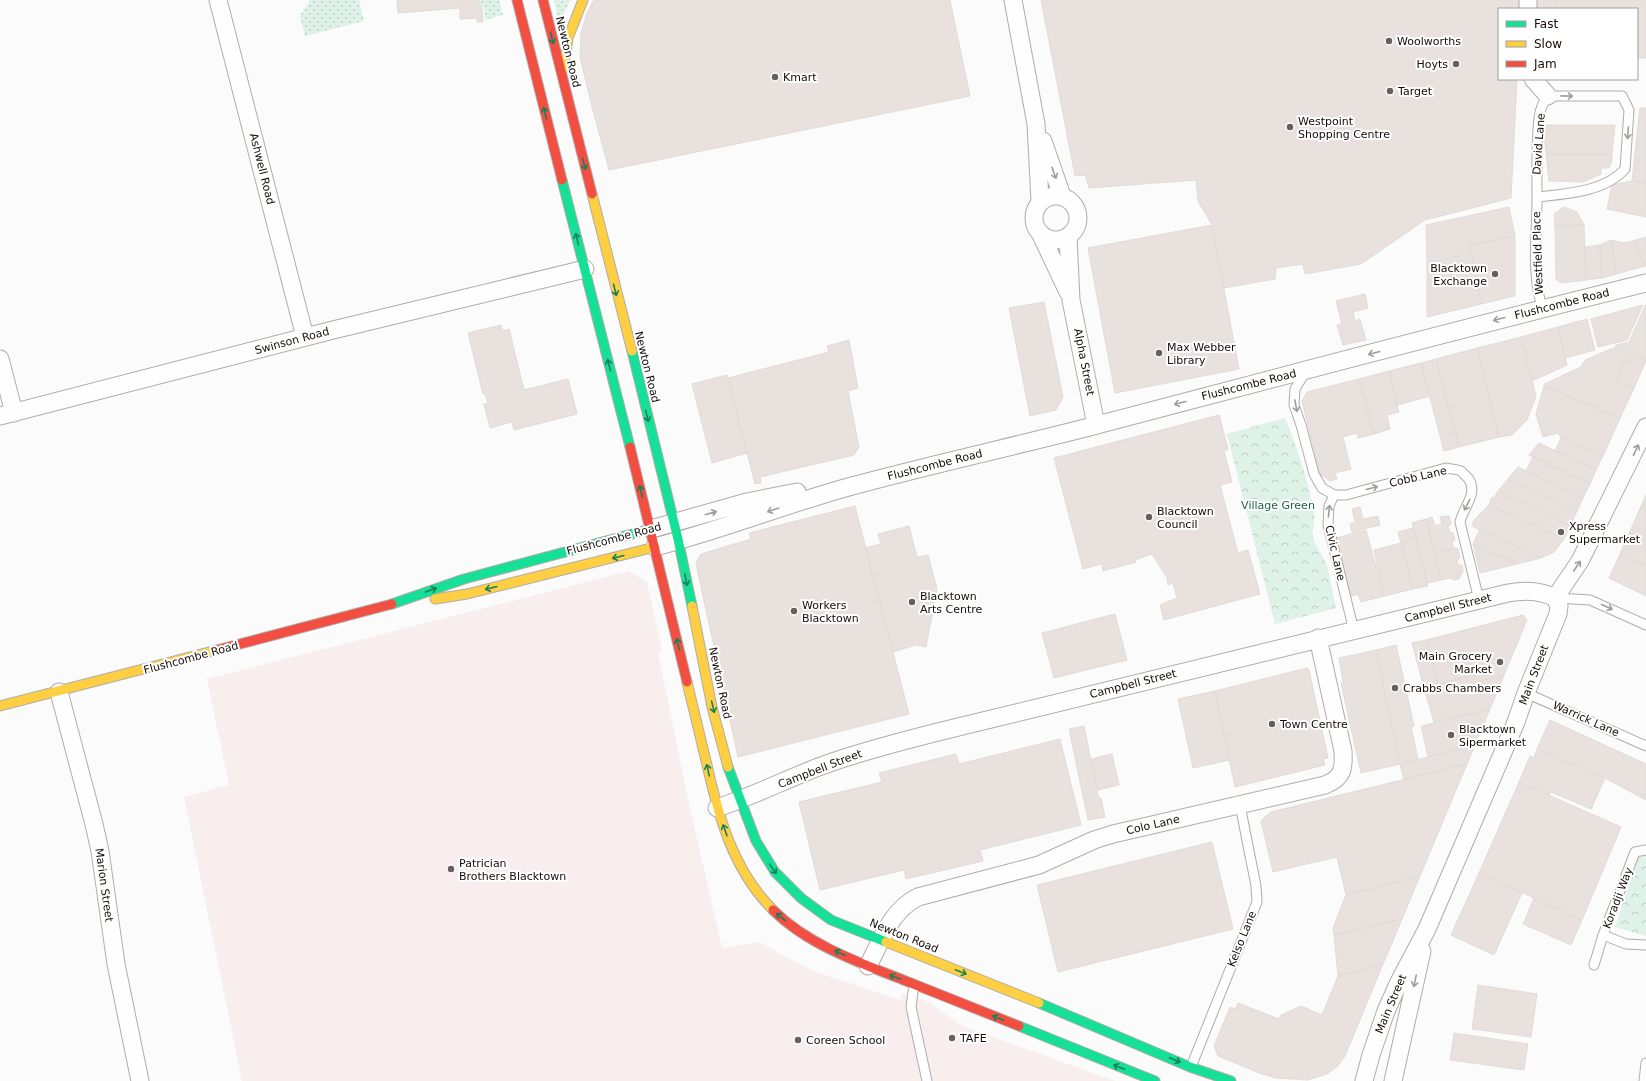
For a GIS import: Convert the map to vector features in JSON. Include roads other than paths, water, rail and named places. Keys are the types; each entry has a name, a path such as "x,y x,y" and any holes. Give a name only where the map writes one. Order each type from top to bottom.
{"main road":[{"path":"517,0 651,529 717,808 732,851 744,874 762,899 779,916 813,940 868,966 1073,1044 1155,1081"},
{"name":"Newton Road","path":"542,0 674,523 720,740 740,801 761,852 776,874 792,891 831,920 1082,1024 1190,1067 1230,1081"},
{"path":"562,79 568,38 583,0"},
{"name":"Flushcombe Road","path":"0,706 381,608 464,579 651,529"},
{"name":"Flushcombe Road","path":"381,608 467,594 655,547"}],"street":[{"name":"Ashwell Road","path":"218,0 305,337"},
{"path":"1013,0 1036,124 1040,202 1034,213 1035,226 1041,235 1048,239 1055,240 1068,237 1076,228 1078,217 1074,204 1062,196 1051,196 1040,202"},
{"path":"1534,80 1548,96"},
{"path":"1036,124 1062,196"},
{"name":"Alpha Street","path":"1041,235 1071,300"},
{"name":"Alpha Street","path":"1068,237 1071,300 1096,425"},
{"name":"Swinson Road","path":"7,415 305,337 585,269"},
{"name":"Flushcombe Road","path":"655,547 851,486 1096,425 1544,308 1646,283"},
{"path":"0,359 7,415"},
{"path":"1555,598 1580,562 1646,427"},
{"name":"Flushcombe Road","path":"651,529 747,502 807,490 851,486"},
{"name":"Campbell Street","path":"717,808 740,801 823,765 872,749 1318,638 1479,600 1520,591 1545,593 1555,598"},
{"name":"Main Street","path":"1364,1081 1386,1011 1399,982 1427,930 1516,722 1558,614 1559,606 1555,598"},
{"name":"Colo Lane","path":"868,966 893,918 909,901 918,897 1033,867 1067,854 1094,840 1113,834 1325,784 1338,778 1341,774 1344,761 1343,751 1318,638"},
{"name":"Marion Street","path":"59,692 94,824 116,964 140,1081"},
{"name":"Main Street","path":"1393,1081 1427,930"}],"lane":[{"name":"David Lane","path":"1537,197 1536,179 1539,117 1542,103 1548,96"},
{"path":"1537,197 1585,190 1616,177 1625,169 1629,110 1622,96 1548,96"},
{"name":"Westfield Place","path":"1537,197 1537,292 1544,308"},
{"path":"1306,371 1295,389 1294,405 1314,474 1322,488 1334,495"},
{"name":"Cobb Lane","path":"1334,495 1346,494 1446,468 1462,472 1469,480 1472,489 1470,499 1460,522 1479,600"},
{"name":"Civic Lane","path":"1334,495 1329,506 1328,525 1354,630"},
{"path":"1555,598 1590,600 1646,625"},
{"name":"Warrick Lane","path":"1526,693 1646,746"},
{"name":"Kelso Lane","path":"1190,1067 1257,902 1256,886 1240,805"},
{"name":"Koradji Way","path":"1646,850 1635,852 1604,935 1626,944 1646,945"},
{"path":"1594,965 1604,935"},
{"path":"914,984 911,1007 927,1081"},
{"path":"1644,1079 1646,1063"}],"place":[{"name":"Woolworths","path":"1389,41"},
{"name":"Hoyts","path":"1456,64"},
{"name":"Kmart","path":"775,77"},
{"name":"Target","path":"1390,91"},
{"name":"Westpoint Shopping Centre","path":"1290,127"},
{"name":"Blacktown Exchange","path":"1495,274"},
{"name":"Max Webber Library","path":"1159,353"},
{"name":"Blacktown Council","path":"1149,517"},
{"name":"Xpress Supermarket","path":"1561,532"},
{"name":"Blacktown Arts Centre","path":"912,602"},
{"name":"Workers Blacktown","path":"794,611"},
{"name":"Main Grocery Market","path":"1500,662"},
{"name":"Crabbs Chambers","path":"1395,688"},
{"name":"Town Centre","path":"1272,724"},
{"name":"Blacktown Sipermarket","path":"1451,735"},
{"name":"Patrician Brothers Blacktown","path":"451,869"},
{"name":"TAFE","path":"952,1038"},
{"name":"Coreen School","path":"798,1040"}],"park label":[{"name":"Village Green","path":"1278,505"}]}
